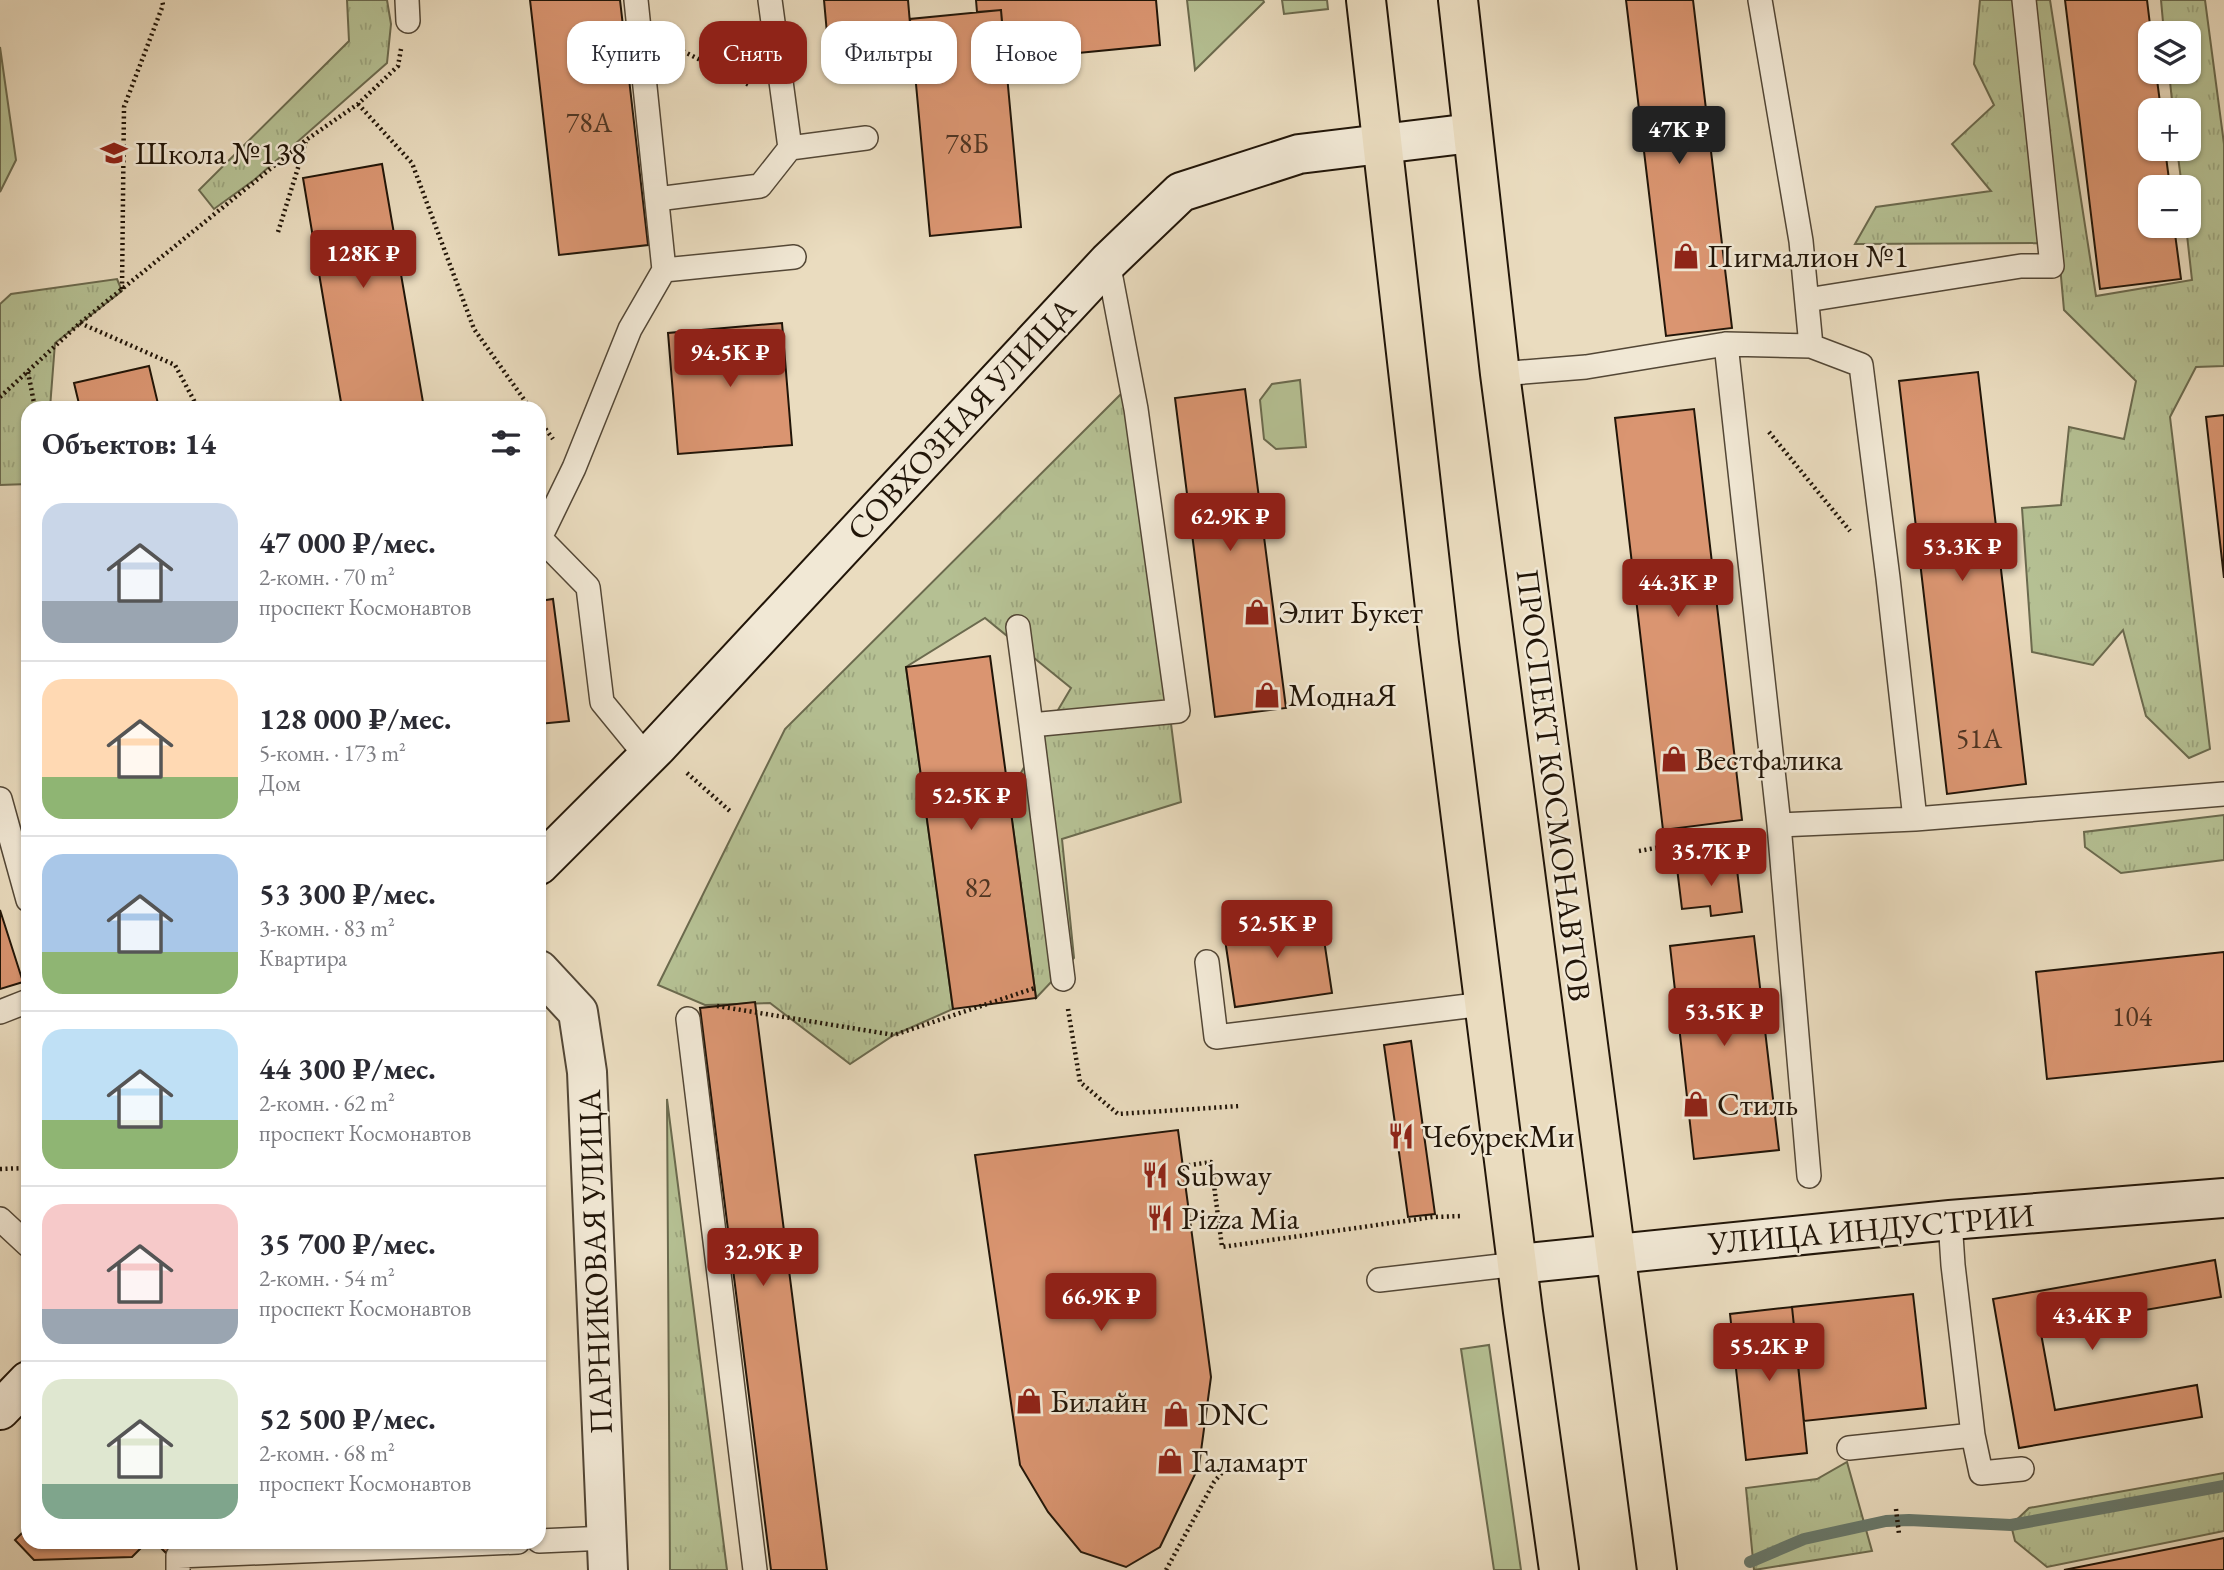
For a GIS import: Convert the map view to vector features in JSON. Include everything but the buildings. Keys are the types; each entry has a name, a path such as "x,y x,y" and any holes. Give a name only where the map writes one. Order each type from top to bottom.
{"main road":[{"path":"1366,0 1484,1004 1559,1570"},
{"name":"ПРОСПЕКТ КОСМОНАВТОВ","path":"1458,0 1500,374 1657,1570"}],"street":[{"name":"СОВХОЗНАЯ УЛИЦА","path":"546,858 647,757 1108,262 1181,192 1299,154 1472,133"},
{"name":"ПАРНИКОВАЯ УЛИЦА","path":"546,978 578,1012 587,1072 608,1554"},
{"name":"УЛИЦА ИНДУСТРИИ","path":"1518,1264 1950,1220 2224,1198"},
{"path":"0,1409 21,1388"}],"lane":[{"path":"635,0 638,21"},
{"path":"770,0 790,148"},
{"path":"1760,0 1801,241 1811,346"},
{"path":"1807,300 2021,266 2052,266 2024,0"},
{"path":"546,524 574,468 630,329 664,270 645,84"},
{"path":"657,199 760,186 790,148 866,138"},
{"path":"664,270 794,257"},
{"path":"1031,725 1178,711 1136,410 1108,262"},
{"path":"1500,374 1586,367 1726,344 1811,346 1861,365 1915,819"},
{"path":"1726,344 1779,825 1809,1176"},
{"path":"546,545 588,587 601,702 647,757"},
{"path":"1018,627 1063,979"},
{"path":"1779,825 1915,819 2224,794"},
{"path":"0,799 21,875"},
{"path":"1207,962 1216,1037 1484,1004"},
{"path":"0,1012 21,1004"},
{"path":"688,1019 755,1570"},
{"path":"0,1219 21,1238"},
{"path":"1950,1220 1973,1435 1981,1474 2022,1469"},
{"path":"1379,1280 1518,1264"},
{"path":"1849,1448 1973,1435"},
{"path":"546,1542 608,1554"},
{"path":"178,1570 177,1556 382,1559 411,1549"}],"path":[{"path":"122,289 124,107 163,5 162,0"},
{"path":"0,397 80,323 306,139 358,104 397,66 407,10"},
{"path":"685,51 784,104"},
{"path":"358,104 412,163 474,330 525,401"},
{"path":"278,232 306,139"},
{"path":"80,323 175,365 194,401"},
{"path":"27,372 33,401"},
{"path":"1730,386 1888,578"},
{"path":"687,772 731,812"},
{"path":"1639,851 1779,825"},
{"path":"688,1019 692,1002 894,1035 1063,979 1080,1082 1118,1114 1240,1105"},
{"path":"1183,1166 1211,1162 1222,1247 1433,1217 1463,1216"},
{"path":"0,1169 21,1168"},
{"path":"1166,1570 1214,1482 1226,1468"},
{"path":"1896,1508 1899,1534"}],"green space":[{"path":"347,0 387,0 391,24 387,63 254,180 214,209 199,190 349,41"},
{"path":"1187,0 1263,0 1264,2 1195,70"},
{"path":"1282,0 1327,0 1328,9 1284,14"},
{"path":"1980,0 2050,0 2096,296 2192,280 2187,238 2201,238 2201,175 2180,175 2179,161 2201,161 2201,98 2172,98 2170,84 2201,84 2201,21 2163,21 2161,0 2205,0 2224,144 2224,366 2196,367 2170,417 2210,749 2189,758 2146,716 2123,630 2093,665 2032,652 2022,508 2061,505 2069,427 2124,439 2136,381 2064,310 2058,243 1855,244 1876,207 1991,191 1952,144 1994,105 1974,64"},
{"path":"0,47 16,160 0,192"},
{"path":"117,279 122,291 55,343 51,401 21,401 21,484 0,485 0,304 11,294"},
{"path":"1300,380 1306,447 1276,449 1264,439 1260,400 1272,384"},
{"path":"1128,387 1181,802 1062,839 1074,958 1036,998 1006,776 1019,776 1071,688 985,618 906,667 953,1009 894,1035 850,1064 770,1003 705,1005 658,985 785,729"},
{"path":"2224,815 2224,860 2121,873 2085,847 2084,832"},
{"path":"667,1099 727,1570 670,1570"},
{"path":"1489,1345 1521,1570 1494,1570 1461,1349"},
{"path":"1847,1462 1872,1551 1754,1570 1746,1488 1817,1479"},
{"path":"2224,1473 2224,1531 2047,1567 2015,1541 2011,1525 2029,1508"}],"waterway":[{"path":"1750,1562 1804,1539 1886,1521 2011,1525 2224,1486"}],"place":[{"name":"Школа №138","path":"114,153"},
{"name":"Пигмалион №1","path":"1686,256"},
{"name":"Элит Букет","path":"1257,612"},
{"name":"МоднаЯ","path":"1267,695"},
{"name":"Вестфалика","path":"1674,759"},
{"name":"Стиль","path":"1696,1104"},
{"name":"ЧебурекМи","path":"1401,1136"},
{"name":"Subway","path":"1155,1175"},
{"name":"Pizza Mia","path":"1160,1218"},
{"name":"Билайн","path":"1029,1401"},
{"name":"DNC","path":"1176,1414"},
{"name":"Галамарт","path":"1170,1461"}]}
